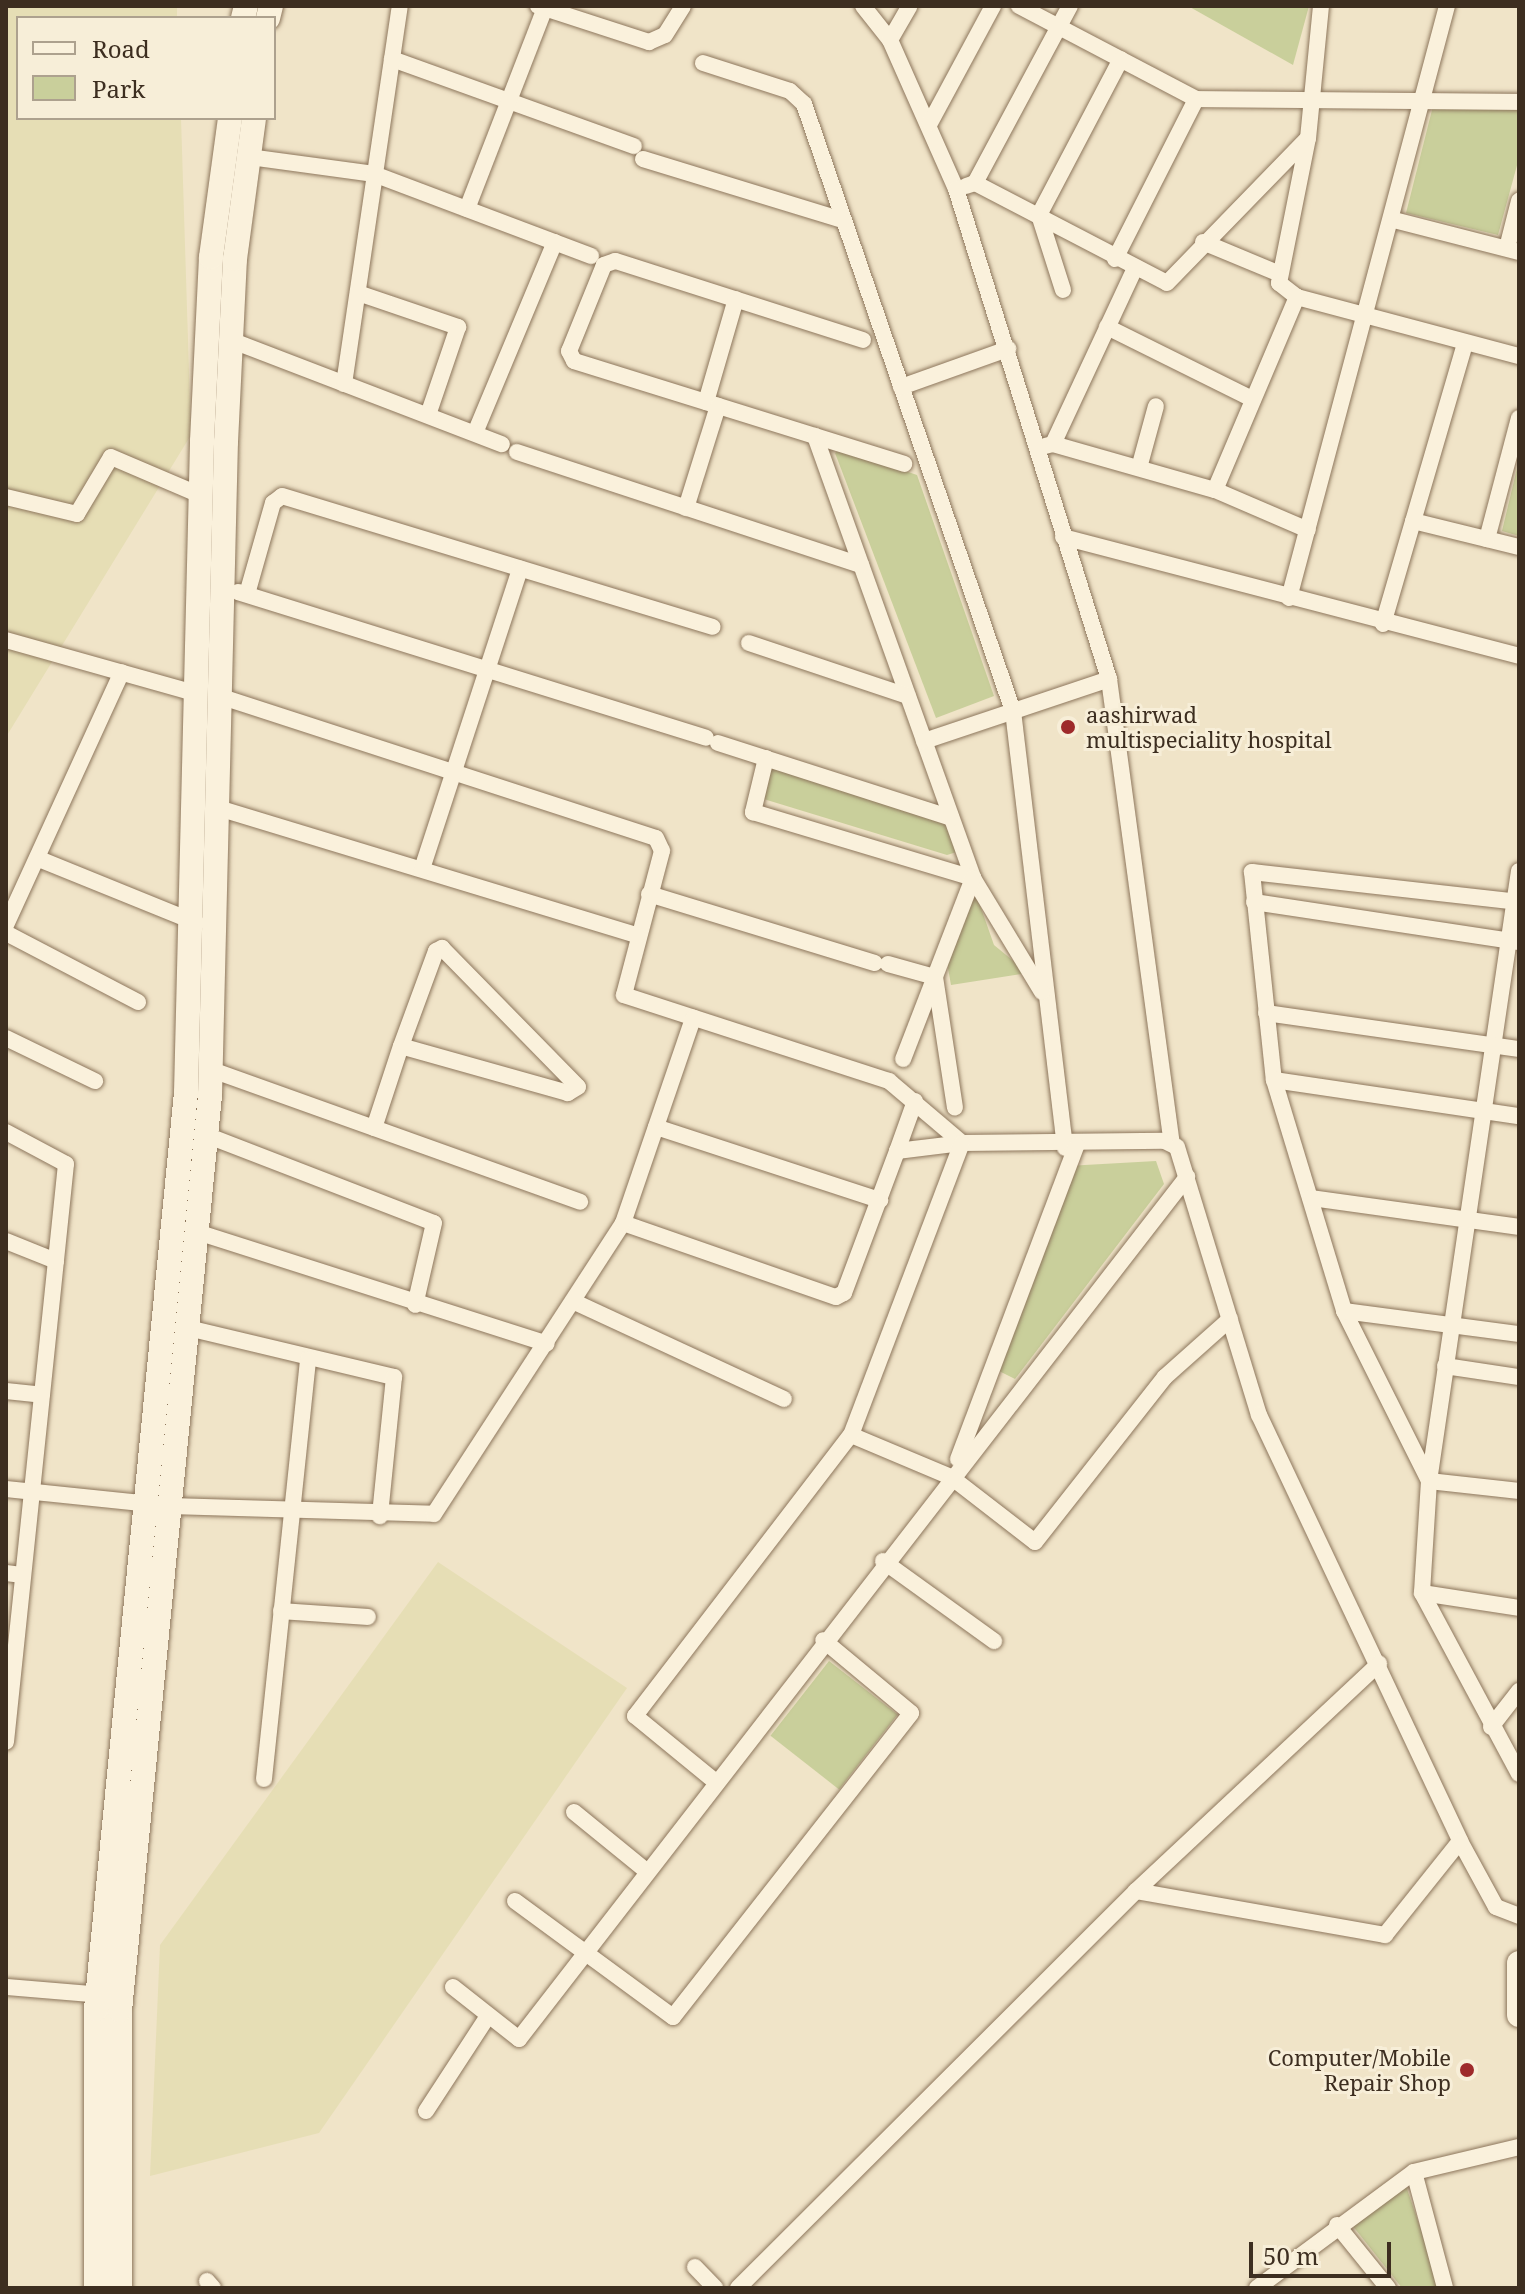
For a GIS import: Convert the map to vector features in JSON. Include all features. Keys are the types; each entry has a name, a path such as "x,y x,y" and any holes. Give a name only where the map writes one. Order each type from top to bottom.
{"main road":[{"path":"158,1505 188,1328 212,1070 205,925 207,695 200,495 211,257 230,120"},
{"path":"96,2288 110,1996 158,1505 186,1093 218,808 207,695 221,586 233,341 254,120"},
{"path":"1519,1963 1519,2015"},
{"path":"110,1996 120,2288"}],"street":[{"path":"344,384 400,6"},
{"path":"467,209 542,7 649,42 665,35 683,6"},
{"path":"863,6 890,40 930,123 956,189 1008,349 1046,446 1063,537 1109,679 1172,1142 1187,1177 1259,1415 1460,1841 1496,1907 1519,1916"},
{"path":"890,40 910,6"},
{"path":"930,123 993,6"},
{"path":"1019,6 1196,99 1519,102"},
{"path":"975,183 1070,6"},
{"path":"1321,6 1308,138 1279,283 1297,297 1519,356"},
{"path":"1289,598 1369,318 1447,6"},
{"path":"392,59 638,152 842,220"},
{"path":"1063,290 1039,215 1121,59"},
{"path":"703,63 797,96 1013,711 1045,995 1070,1147 951,1477"},
{"path":"1115,259 1196,99"},
{"path":"956,189 975,183 1039,215 1115,259 1167,283 1203,242 1308,138"},
{"path":"249,157 374,174 591,256"},
{"path":"1394,220 1513,250 1519,201"},
{"path":"475,433 555,242"},
{"path":"1203,242 1280,274"},
{"path":"863,340 608,262 569,351 574,361 904,464"},
{"path":"1046,446 1135,268"},
{"path":"358,293 458,327 428,415"},
{"path":"1215,490 1250,398 1297,297"},
{"path":"686,508 736,299"},
{"path":"1107,327 1250,398"},
{"path":"233,341 502,444"},
{"path":"1383,624 1465,344"},
{"path":"901,387 1008,349"},
{"path":"1139,468 1156,406"},
{"path":"1487,539 1519,418"},
{"path":"815,436 973,878 1045,995"},
{"path":"1046,446 1215,490 1308,530"},
{"path":"517,452 861,565"},
{"path":"6,497 77,514 111,457 200,495"},
{"path":"247,594 277,497 712,627"},
{"path":"1413,521 1519,547"},
{"path":"1063,537 1383,624 1519,656"},
{"path":"422,869 520,569"},
{"path":"221,586 951,818"},
{"path":"6,640 207,695 656,838 662,851 637,935 624,995 889,1081 962,1143"},
{"path":"749,643 907,696"},
{"path":"6,925 39,859 122,672"},
{"path":"924,741 1109,679"},
{"path":"766,758 753,812 973,878"},
{"path":"218,808 637,935"},
{"path":"39,859 205,925"},
{"path":"1519,871 1513,941 1490,1045 1429,1481 1422,1593 1491,1727 1519,1774"},
{"path":"1429,1481 1344,1311 1274,1080 1252,872 1517,902"},
{"path":"903,1059 973,878"},
{"path":"649,894 935,977"},
{"path":"1254,902 1513,941"},
{"path":"6,933 138,1002"},
{"path":"374,1128 401,1046 442,948 578,1087 568,1093 401,1046"},
{"path":"935,977 955,1107"},
{"path":"1266,1013 1519,1049"},
{"path":"6,1489 158,1505 380,1516 419,1517 445,1506 547,1344 577,1303 623,1223 693,1018"},
{"path":"6,1038 95,1081"},
{"path":"212,1070 580,1202"},
{"path":"1274,1080 1519,1116"},
{"path":"623,1223 836,1297 880,1200 915,1101"},
{"path":"656,1127 880,1200"},
{"path":"6,1132 66,1164 23,1575 9,1679 6,1742"},
{"path":"206,1135 434,1223 415,1305"},
{"path":"897,1151 962,1143 1070,1147 1172,1142"},
{"path":"717,1783 635,1716 851,1435 962,1143"},
{"path":"453,1987 519,2039 645,1870 717,1783 883,1561 1187,1177"},
{"path":"1311,1198 1519,1227"},
{"path":"197,1232 415,1305 547,1344"},
{"path":"6,1241 56,1261"},
{"path":"577,1303 784,1399"},
{"path":"1344,1311 1519,1334"},
{"path":"851,1435 951,1477 1035,1542 1165,1377 1230,1319"},
{"path":"188,1328 394,1377 380,1516"},
{"path":"264,1779 308,1359"},
{"path":"1445,1366 1519,1377"},
{"path":"6,1391 42,1395"},
{"path":"1429,1481 1519,1491"},
{"path":"883,1561 994,1641"},
{"path":"6,1573 23,1575"},
{"path":"1422,1593 1519,1608"},
{"path":"281,1611 368,1617"},
{"path":"515,1901 673,2017 911,1713 823,1640"},
{"path":"738,2288 1136,1891 1379,1664"},
{"path":"1491,1727 1519,1691"},
{"path":"574,1812 645,1870"},
{"path":"1136,1891 1385,1935 1460,1841"},
{"path":"6,1987 110,1996"},
{"path":"426,2111 488,2016"},
{"path":"1260,2287 1337,2225 1414,2172 1519,2147"},
{"path":"1414,2172 1445,2288"},
{"path":"1337,2225 1388,2288"},
{"path":"695,2267 715,2288"}],"shaded area":[{"path":"6,6 177,6 177,16 16,16 16,120 181,120 191,435 6,737"},
{"path":"438,1562 627,1688 319,2133 150,2176 160,1945"}],"green space":[{"path":"1188,6 1309,6 1293,65"},
{"path":"1433,106 1519,110 1519,158 1498,235 1406,213"},
{"path":"840,449 917,475 994,696 936,718 835,453"},
{"path":"1519,460 1519,536 1502,531"},
{"path":"775,757 945,807 960,851 947,855 760,798"},
{"path":"975,891 994,945 1028,973 951,985 946,957"},
{"path":"1156,1161 1164,1184 1015,1379 999,1371 1067,1166"},
{"path":"829,1661 898,1715 839,1789 771,1736"},
{"path":"1406,2186 1441,2288 1402,2288 1352,2225"}],"place":[{"name":"aashirwad multispeciality hospital","path":"1068,727"},
{"name":"Computer/Mobile Repair Shop","path":"1467,2070"}]}
